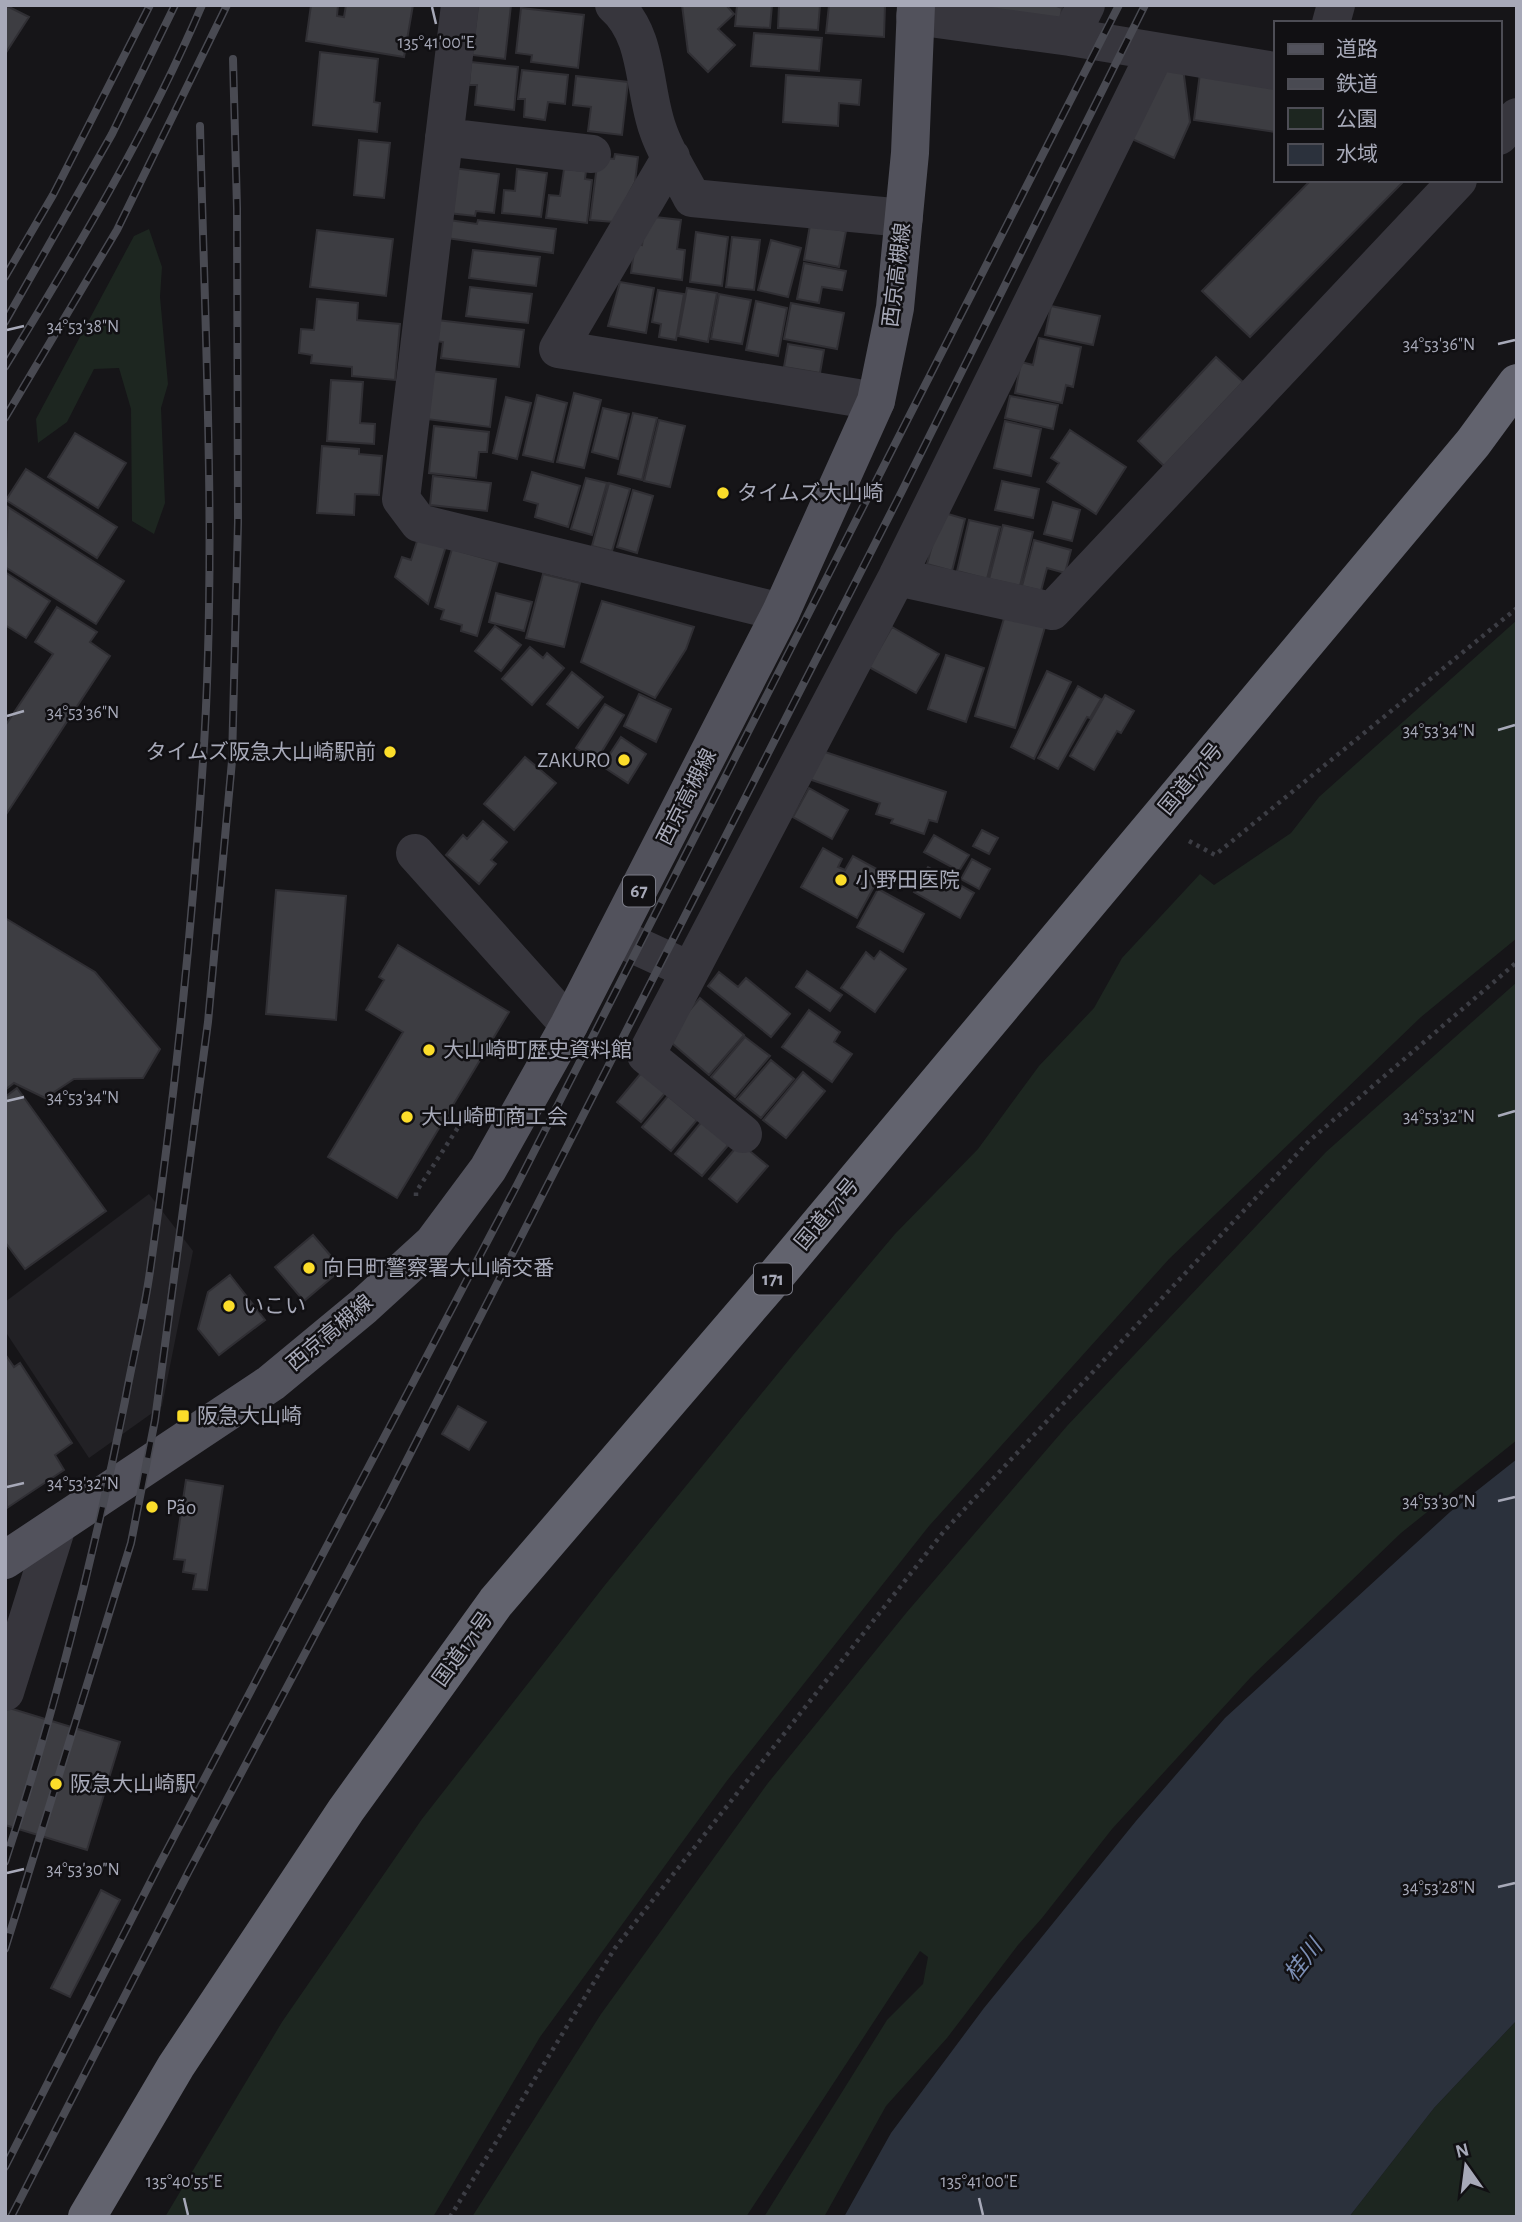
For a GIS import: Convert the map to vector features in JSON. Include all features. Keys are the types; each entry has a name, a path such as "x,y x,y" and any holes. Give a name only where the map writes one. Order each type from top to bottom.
{"highway":[{"name":"国道171号","path":"87,2217 176,2066 346,1810 496,1602 769,1284 1473,443 1517,383"}],"main road":[{"name":"西京高槻線","path":"5,1560 271,1383 364,1306 433,1243 488,1170 569,1025 781,612 876,401 895,308 904,218 916,10"}],"street":[{"path":"460,5 401,499 419,523 781,612"},
{"path":"614,5 623,13 639,43 646,86 658,131 692,198 904,218"},
{"path":"916,10 1078,21 1156,52 1274,71"},
{"path":"743,1134 646,1055 897,577 1156,52"},
{"path":"1501,134 1517,117"},
{"path":"444,137 592,154"},
{"path":"671,157 558,349 876,401"},
{"path":"897,577 1052,611 1456,182"},
{"path":"415,853 569,1025"},
{"path":"615,936 689,970"},
{"path":"5,1692 57,1526"}],"path":[{"path":"1154,823 1214,855 1517,608"},
{"path":"450,2217 615,1948 945,1530 1309,1140 1517,962"},
{"path":"418,1207 416,1192 458,1126 446,1118"}],"shaded area":[{"path":"149,1194 193,1251 162,1406 89,1458 5,1331 5,1302"}],"green space":[{"path":"149,229 162,267 160,297 168,384 161,408 165,503 154,534 132,521 131,409 119,368 94,369 67,422 38,443 36,419 134,236"},
{"path":"1517,620 1517,938 1421,1017 1169,1259 929,1526 726,1782 540,2037 433,2217 165,2217 282,2022 422,1819 605,1585 793,1355 895,1234 978,1149 1039,1066 1094,1008 1122,958 1200,874 1214,885 1291,833 1319,797"},
{"path":"1517,982 1517,1440 1401,1533 1251,1677 1112,1829 947,2038 886,2106 824,2217 764,2217 887,2020 923,1984 928,1957 920,1951 746,2217 472,2217 601,2014 768,1783 907,1612 1067,1426 1326,1152"},
{"path":"1517,2020 1517,2217 1349,2217 1434,2108"}],"water":[{"name":"桂川","path":"1517,1459 1517,2020 1434,2108 1349,2217 844,2217 891,2133 984,2008 1136,1821 1225,1718 1450,1512"}],"building":[{"path":"5,5 29,17 5,54"},
{"path":"311,5 338,5 337,16 344,17 346,5 413,5 404,57 306,41"},
{"path":"478,5 511,5 505,59 472,55"},
{"path":"682,5 726,5 734,14 718,29 735,45 708,72 688,52"},
{"path":"737,5 772,5 770,28 735,26"},
{"path":"779,5 820,5 818,30 778,28"},
{"path":"829,5 885,5 884,37 826,33"},
{"path":"955,5 1054,5 1062,8 1060,24"},
{"path":"521,8 584,15 578,68 531,62 532,55 516,53"},
{"path":"754,33 822,38 819,71 751,66"},
{"path":"320,52 378,59 374,102 380,103 377,132 313,125"},
{"path":"471,62 518,67 514,110 475,105 477,85 469,85"},
{"path":"1168,62 1183,68 1190,122 1174,158 1132,139"},
{"path":"522,70 568,75 565,104 548,102 545,120 524,117 525,99 518,99"},
{"path":"1200,73 1274,84 1274,132 1194,120"},
{"path":"786,75 861,80 859,105 839,103 838,126 783,122"},
{"path":"576,76 628,82 622,135 588,131 591,107 573,105"},
{"path":"359,140 390,143 384,198 354,195"},
{"path":"615,154 638,157 635,182 614,222 590,220 598,157 614,159"},
{"path":"453,168 499,174 494,213 476,211 475,216 448,213"},
{"path":"517,169 547,173 541,217 502,213 504,190 515,191"},
{"path":"564,169 586,171 585,179 592,180 587,223 546,218 549,195 560,196"},
{"path":"1309,182 1403,182 1250,337 1202,291"},
{"path":"646,216 681,220 677,249 685,250 682,280 631,273 635,244 642,245"},
{"path":"449,220 477,224 478,220 556,229 553,253 446,238"},
{"path":"810,225 846,231 839,267 804,260"},
{"path":"317,230 393,239 386,296 310,287"},
{"path":"696,232 728,237 722,286 690,282"},
{"path":"732,237 760,240 754,290 726,287"},
{"path":"771,240 801,248 788,297 758,290"},
{"path":"473,250 540,257 536,286 469,278"},
{"path":"804,263 846,271 842,290 822,287 819,303 797,299"},
{"path":"620,282 654,288 646,333 608,326"},
{"path":"470,287 532,294 528,323 466,316"},
{"path":"687,288 717,293 708,342 678,336"},
{"path":"658,290 684,294 676,340 659,337 661,324 652,322"},
{"path":"719,294 751,300 742,344 711,339"},
{"path":"317,299 358,303 357,320 400,324 395,380 352,376 352,367 311,363 312,355 299,353 301,329 314,330"},
{"path":"756,301 787,308 778,356 746,350"},
{"path":"791,303 844,313 837,349 784,339"},
{"path":"1051,306 1100,316 1093,345 1045,335"},
{"path":"437,320 524,330 519,367 441,358 443,342 435,341"},
{"path":"1039,338 1081,347 1073,387 1066,385 1062,403 1015,393 1021,362 1033,365"},
{"path":"788,344 824,350 820,373 784,367"},
{"path":"1216,357 1243,382 1164,466 1138,441"},
{"path":"431,371 496,379 490,427 426,419"},
{"path":"331,380 363,382 360,423 375,424 374,444 327,441"},
{"path":"574,393 601,400 584,468 557,462"},
{"path":"537,395 567,403 553,462 523,455"},
{"path":"1010,396 1058,405 1053,429 1005,418"},
{"path":"506,397 531,403 517,459 493,453"},
{"path":"603,408 629,414 618,459 592,452"},
{"path":"633,413 657,418 642,480 618,474"},
{"path":"659,420 685,426 670,487 644,481"},
{"path":"1005,421 1041,429 1031,476 994,468"},
{"path":"434,426 489,432 487,452 479,452 476,478 429,473"},
{"path":"1070,430 1126,467 1096,514 1047,482 1059,463 1051,458"},
{"path":"75,433 126,463 98,508 48,477"},
{"path":"322,446 359,449 359,454 382,456 379,495 355,494 354,515 317,513"},
{"path":"26,469 117,527 97,558 6,500"},
{"path":"532,472 580,486 568,527 535,517 538,504 524,500"},
{"path":"433,476 491,483 487,511 430,505"},
{"path":"586,478 607,483 592,535 571,529"},
{"path":"1002,481 1039,489 1033,518 995,510"},
{"path":"609,483 630,489 612,551 592,546"},
{"path":"633,490 653,496 637,553 617,547"},
{"path":"1053,502 1080,510 1072,541 1044,534"},
{"path":"8,507 124,581 96,624 5,567"},
{"path":"941,512 965,519 952,571 927,564"},
{"path":"969,520 1000,527 987,579 957,571"},
{"path":"1003,525 1033,532 1020,586 989,579"},
{"path":"418,538 446,546 428,604 395,577 402,557 411,560"},
{"path":"1034,540 1071,550 1065,573 1047,568 1041,591 1022,586"},
{"path":"452,549 498,562 477,636 461,631 462,625 441,619 444,610 435,607"},
{"path":"5,572 50,601 26,638 5,625"},
{"path":"543,574 580,583 564,647 526,638"},
{"path":"496,593 532,602 524,631 489,622"},
{"path":"602,601 694,627 686,649 655,698 581,662"},
{"path":"57,607 97,632 90,642 110,656 5,816 5,726 53,654 35,642"},
{"path":"1005,615 1045,627 1015,728 975,716"},
{"path":"495,626 521,645 501,671 475,651"},
{"path":"892,627 939,654 916,693 869,667"},
{"path":"530,647 543,658 547,653 564,668 532,705 502,679"},
{"path":"946,655 984,668 966,722 928,709"},
{"path":"1047,671 1071,682 1034,759 1011,747"},
{"path":"572,672 603,697 578,728 547,704"},
{"path":"1078,686 1101,699 1090,718 1087,717 1058,769 1038,758"},
{"path":"639,694 671,709 656,742 624,726"},
{"path":"1105,695 1134,711 1121,733 1117,731 1094,770 1070,756"},
{"path":"605,704 624,715 596,761 576,748"},
{"name":"ZAKURO","path":"621,737 646,754 628,783 602,766"},
{"path":"819,750 946,792 937,822 929,820 924,834 891,823 893,819 876,814 880,803 809,779"},
{"path":"525,757 556,783 514,830 484,804"},
{"path":"809,788 848,810 832,839 793,817"},
{"path":"483,821 507,842 491,860 496,864 479,884 446,855 463,835 467,839"},
{"path":"982,830 998,838 989,854 973,846"},
{"path":"934,835 969,855 959,871 924,852"},
{"name":"小野田医院","path":"823,848 842,859 838,867 845,870 853,856 882,872 857,918 801,887"},
{"path":"972,859 990,869 979,889 961,879"},
{"path":"928,867 974,893 960,918 914,892"},
{"path":"878,889 924,914 903,952 857,927"},
{"path":"276,890 346,896 336,1020 266,1014"},
{"path":"5,918 95,972 160,1049 143,1078 74,1079 45,1098 14,1083 5,1090"},
{"path":"398,945 509,1012 397,1198 328,1157 403,1032 366,1010 384,980 379,977"},
{"path":"880,951 906,969 875,1012 841,988 866,952 874,959"},
{"path":"807,971 842,995 830,1011 796,987"},
{"path":"719,972 738,987 746,978 790,1014 771,1037 708,986"},
{"path":"700,998 744,1035 709,1075 666,1038"},
{"path":"809,1010 840,1032 834,1042 852,1054 832,1082 782,1047"},
{"path":"745,1037 770,1056 735,1097 711,1077"},
{"path":"771,1060 794,1079 761,1118 737,1099"},
{"path":"642,1072 666,1092 641,1122 617,1102"},
{"path":"803,1072 825,1091 786,1138 763,1120"},
{"path":"17,1088 106,1211 25,1269 5,1242 5,1097"},
{"path":"668,1096 697,1120 671,1151 642,1127"},
{"path":"703,1120 730,1143 702,1176 675,1154"},
{"path":"740,1143 768,1166 737,1202 709,1179"},
{"name":"向日町警察署大山崎交番","path":"313,1235 342,1269 304,1301 275,1267"},
{"name":"いこい","path":"230,1275 265,1320 219,1355 198,1329 208,1292"},
{"path":"5,1354 14,1367 20,1363 72,1443 55,1455 64,1470 7,1508"},
{"path":"458,1406 486,1422 469,1450 442,1434"},
{"path":"186,1480 223,1486 207,1590 193,1589 196,1574 183,1572 185,1560 174,1559"},
{"name":"阪急大山崎駅","path":"6,1707 120,1742 87,1850 5,1825"},
{"path":"101,1890 120,1900 70,1997 51,1988"}],"railway":[{"path":"5,277 53,195 150,5"},
{"path":"5,322 112,134 175,5"},
{"path":"5,367 85,234 135,144 202,5"},
{"path":"5,418 117,230 227,5"},
{"path":"5,2167 158,1867 518,1183 1119,5"},
{"path":"11,2217 189,1871 384,1505 902,491 1145,5"},
{"path":"5,1949 131,1543 155,1420 208,1022 232,761 238,522 237,208 233,59"},
{"path":"5,1862 57,1691 113,1459 148,1287 174,1081 193,888 207,682 210,523 200,126"}],"place":[{"name":"タイムズ大山崎","path":"723,493"},
{"name":"タイムズ阪急大山崎駅前","path":"390,752"},
{"name":"ZAKURO","path":"624,760"},
{"name":"小野田医院","path":"841,880"},
{"name":"大山崎町歴史資料館","path":"429,1050"},
{"name":"大山崎町商工会","path":"407,1117"},
{"name":"向日町警察署大山崎交番","path":"309,1268"},
{"name":"いこい","path":"229,1306"},
{"name":"阪急大山崎","path":"183,1416"},
{"name":"Pão","path":"152,1507"},
{"name":"阪急大山崎駅","path":"56,1784"}]}
